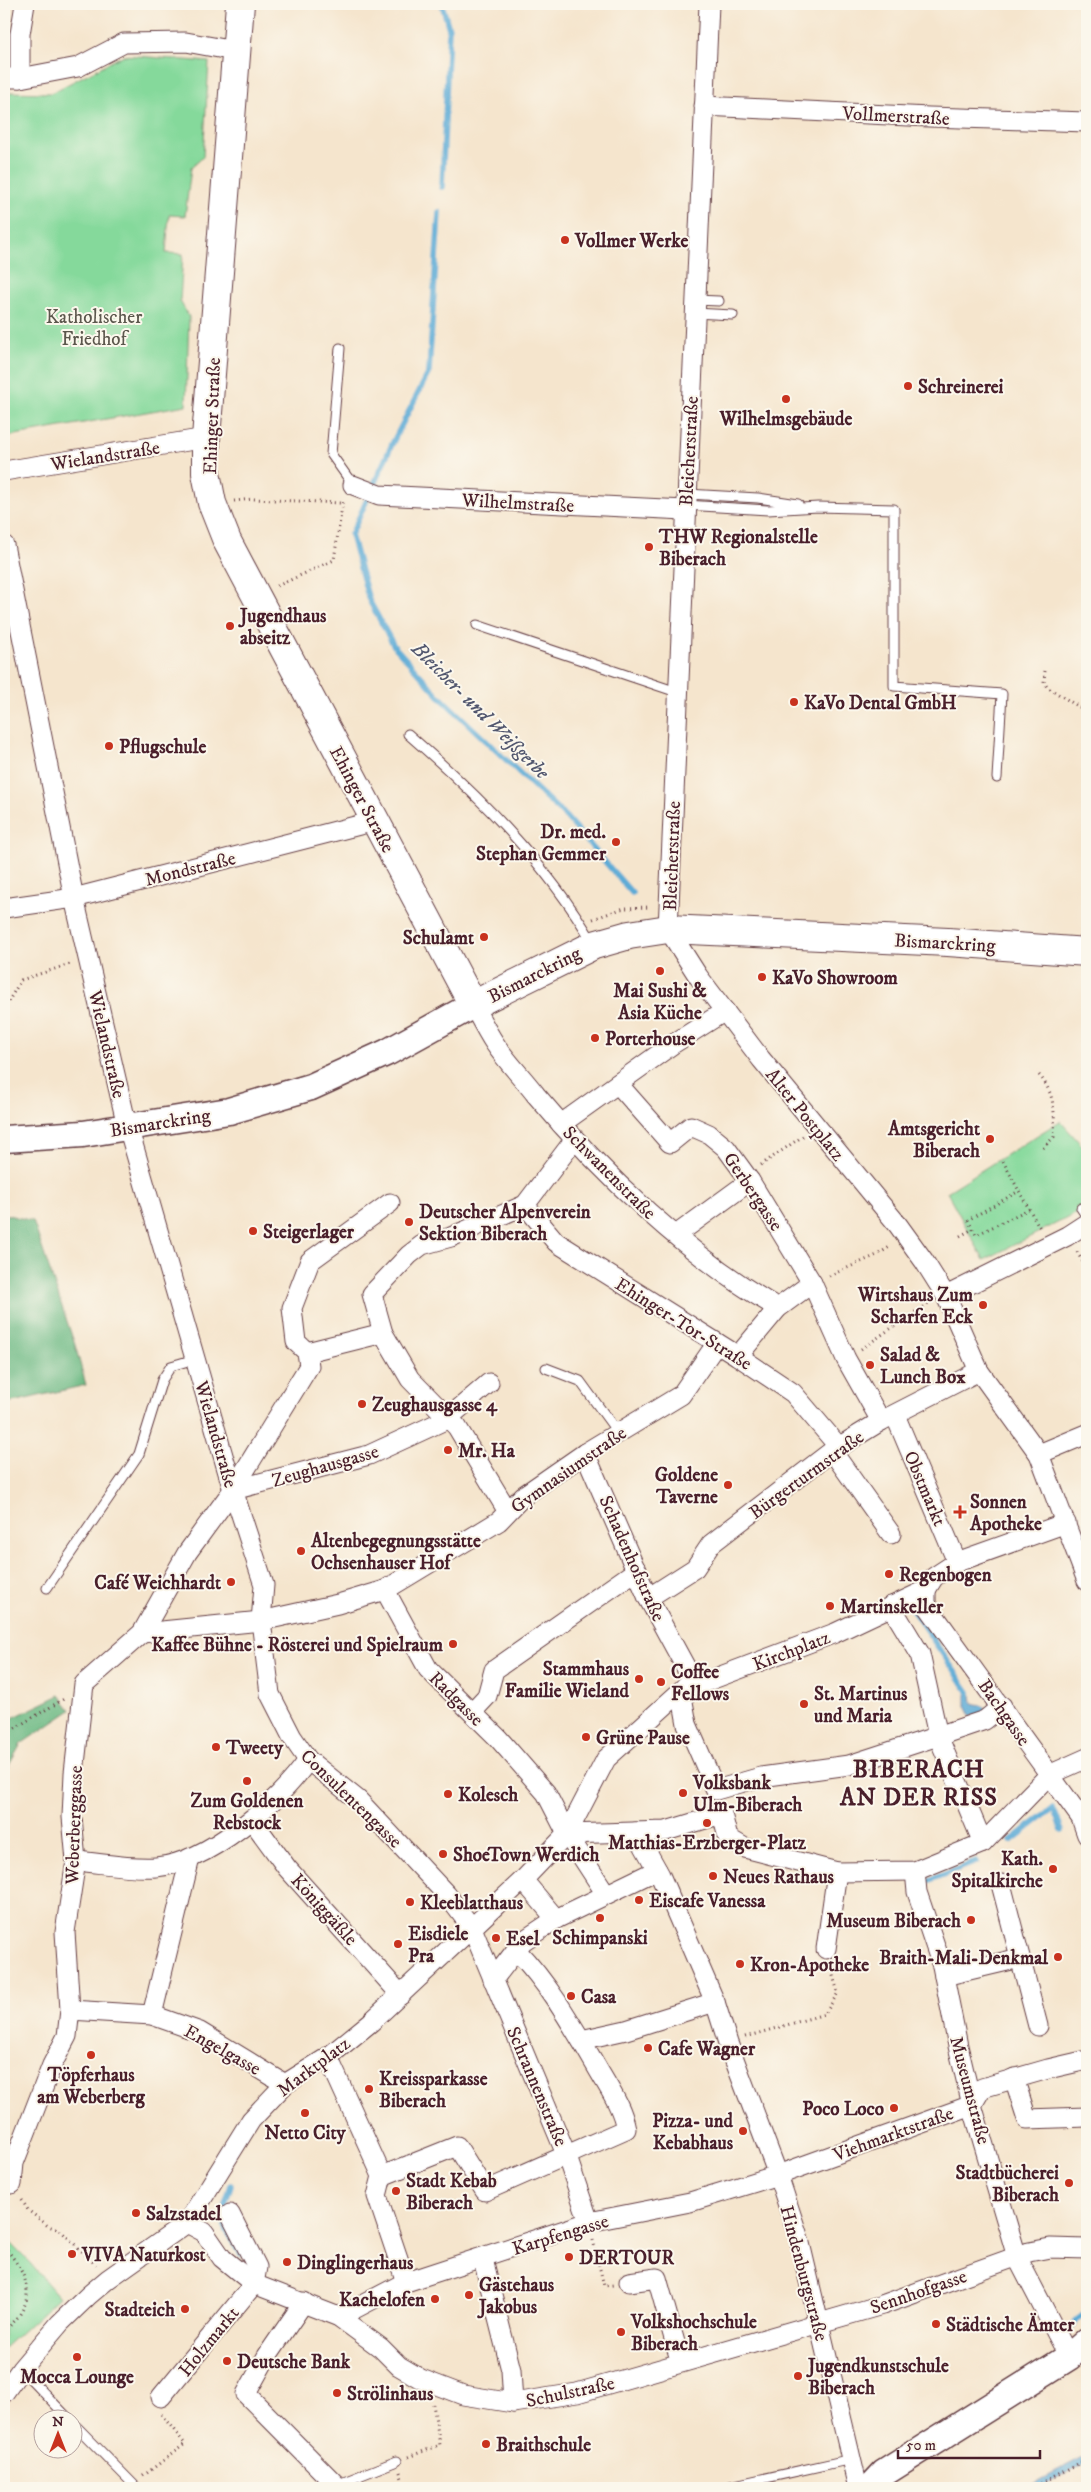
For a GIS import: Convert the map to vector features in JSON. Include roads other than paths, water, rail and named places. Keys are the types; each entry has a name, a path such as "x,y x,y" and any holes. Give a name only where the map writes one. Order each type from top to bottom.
{"main road":[{"name":"Ehinger Straße","path":"240,4 206,438 206,473 212,503 227,541 255,596 473,1005"},
{"name":"Bismarckring","path":"4,1139 40,1138 129,1128 229,1111 311,1088 388,1052 473,1005 594,944 629,935 668,929 948,942 1087,952"},
{"path":"870,2488 891,2468 1078,2349"}],"street":[{"path":"25,4 12,78 78,67 124,43 186,42 235,51"},
{"name":"Bleicherstraße","path":"668,929 685,503 709,4"},
{"name":"Vollmerstraße","path":"704,106 929,117 1087,122"},
{"name":"Wielandstraße","path":"4,471 206,438"},
{"name":"Wilhelmstraße","path":"353,485 379,495 685,503"},
{"name":"Wielandstraße","path":"4,545 74,898 88,958 129,1128 232,1490 264,1585 261,1621"},
{"name":"Mondstraße","path":"4,908 74,898 375,821"},
{"name":"Alter Postplatz","path":"668,929 698,976 816,1127 906,1235 946,1296"},
{"name":"Schwanenstraße","path":"473,1005 496,1046 561,1124 638,1202 676,1235 760,1298 778,1308"},
{"path":"561,1124 726,1011"},
{"name":"Gerbergasse","path":"618,1084 670,1143 690,1126 708,1134 726,1148 748,1178 812,1283"},
{"path":"507,1510 456,1427 410,1379 383,1333 372,1294 422,1244 451,1237 525,1205 575,1139"},
{"path":"676,1235 748,1178"},
{"path":"383,1333 307,1352 296,1342 292,1308 310,1261 390,1203"},
{"name":"Ehinger-Tor-Straße","path":"525,1205 556,1242 738,1356 793,1393 821,1424 836,1449"},
{"path":"1084,1215 1067,1236 946,1296 979,1371 1040,1454 1087,1579"},
{"path":"738,1356 778,1308 812,1283 846,1359 888,1418"},
{"name":"Gymnasiumstraße","path":"142,1633 261,1621 338,1604 384,1590 499,1520 523,1496 585,1452 681,1395 716,1343"},
{"name":"Weberberggasse","path":"12,2184 14,2164 52,2066 67,2036 70,2010 65,1932 76,1861 72,1808 84,1684 142,1633 187,1553 232,1490 308,1366 307,1352"},
{"name":"Bürgerturmstraße","path":"648,1598 694,1568 711,1544 836,1449 888,1418 979,1371"},
{"name":"Zeughausgasse","path":"232,1490 369,1455 447,1419 489,1383"},
{"name":"Obstmarkt","path":"888,1418 957,1562"},
{"path":"1040,1454 1087,1434"},
{"path":"836,1449 891,1534"},
{"name":"Schadenhofstraße","path":"585,1452 648,1598 692,1679 681,1691"},
{"path":"926,1590 934,1577 957,1562 1066,1523"},
{"path":"472,1712 487,1696 494,1670 637,1570"},
{"name":"Radgasse","path":"384,1590 428,1669 472,1712 546,1793 567,1834 603,1889"},
{"name":"Kirchplatz","path":"681,1691 835,1633 926,1590"},
{"name":"Bachgasse","path":"926,1590 926,1604 1002,1706 1081,1818 1087,1835"},
{"path":"891,1606 920,1654 938,1736 983,1843"},
{"name":"Consulentengasse","path":"261,1621 270,1694 292,1737 308,1760 358,1800 447,1895 472,1928"},
{"path":"681,1691 687,1724 716,1790 761,1777 849,1765 985,1720 1002,1706"},
{"name":"Marktplatz","path":"4,2393 21,2369 60,2323 89,2295 108,2278 187,2223 251,2120 286,2084 328,2057 401,1995 524,1880 567,1834 606,1758 681,1691"},
{"path":"567,1834 666,1831 722,1814 728,1838 744,1848 837,1872 915,1871 983,1843 1049,1775 1087,1758"},
{"path":"76,1861 156,1867 190,1858 252,1820 276,1800 308,1760"},
{"name":"Königgäßle","path":"252,1820 287,1868 401,1995"},
{"name":"Hindenburgstraße","path":"636,1832 659,1872 716,2002 728,2043 776,2170 799,2239 858,2488"},
{"path":"152,2015 190,1858"},
{"name":"Museumstraße","path":"915,1871 918,1892 944,1976 972,2105 1017,2257 1078,2349"},
{"path":"493,1980 524,1941 553,1915 603,1889 659,1872"},
{"path":"826,1949 837,1872"},
{"path":"524,1880 553,1915"},
{"path":"1001,1884 1038,2026"},
{"name":"Schrannenstraße","path":"472,1928 566,2154 589,2222"},
{"path":"382,2176 457,2146 485,2191 626,2129 624,2114 581,2040 538,1973 516,1950"},
{"path":"944,1976 1020,1958"},
{"path":"581,2040 626,2030 716,2002"},
{"name":"Engelgasse","path":"70,2010 152,2015 200,2032 286,2084"},
{"path":"328,2057 382,2176 377,2196 406,2282"},
{"name":"Viehmarktstraße","path":"776,2170 972,2105 982,2088 1087,2060"},
{"path":"1014,2078 1027,2119 1087,2116"},
{"name":"Karpfengasse","path":"339,2317 406,2282 483,2259 589,2222 690,2202 776,2170"},
{"path":"231,2218 257,2266 254,2284"},
{"path":"187,2223 204,2232 222,2258 254,2284 339,2317"},
{"name":"Sennhofgasse","path":"818,2323 882,2305 1017,2257 1050,2248 1087,2250"},
{"path":"483,2259 511,2370 513,2403"},
{"path":"629,2282 657,2278 678,2353"},
{"name":"Holzmarkt","path":"161,2397 254,2284"},
{"path":"304,2302 267,2356 246,2394 336,2485"},
{"name":"Schulstraße","path":"339,2317 381,2348 399,2366 435,2385 463,2395 513,2403 577,2393 818,2323"}],"lane":[{"path":"695,307 719,301"},
{"path":"695,307 733,315"},
{"path":"340,348 331,454 353,485"},
{"path":"685,503 768,510 818,507 894,509 894,686 1002,694 997,778"},
{"path":"477,625 677,692"},
{"path":"408,734 458,777 505,826 576,914 594,944"},
{"path":"1084,1215 1087,1218"},
{"path":"48,1588 139,1454 162,1380 171,1366 195,1359"},
{"path":"546,1368 580,1381 618,1433"},
{"path":"21,2369 60,2410"},
{"path":"82,2432 135,2486"},
{"path":"721,2488 852,2459"},
{"path":"336,2485 397,2461"}],"water":[{"path":"966,1694 972,1695 973,1703 981,1705 989,1713 971,1716 966,1706"},
{"path":"1087,2456 1087,2463 1039,2488 1025,2488"}],"waterway":[{"name":"Bleicher- und Weißgerbe","path":"442,4 449,29 442,187"},
{"name":"Bleicher- und Weißgerbe","path":"439,212 429,372 393,442 351,535 369,600 394,646 440,697 566,817 632,893"},
{"path":"911,1608 969,1692 969,1700"},
{"path":"1011,1841 1053,1808 1062,1830"},
{"path":"927,1881 976,1862"},
{"path":"231,2185 221,2216 227,2231 241,2254"},
{"path":"1072,2326 1087,2311"}],"place":[{"name":"Vollmer Werke","path":"565,240"},
{"name":"Schreinerei","path":"908,386"},
{"name":"Wilhelmsgebäude","path":"786,399"},
{"name":"THW Regionalstelle Biberach","path":"649,547"},
{"name":"Jugendhaus abseitz","path":"230,626"},
{"name":"KaVo Dental GmbH","path":"794,702"},
{"name":"Pflugschule","path":"109,746"},
{"name":"Dr. med. Stephan Gemmer","path":"616,842"},
{"name":"Schulamt","path":"484,937"},
{"name":"Mai Sushi & Asia Küche","path":"660,971"},
{"name":"KaVo Showroom","path":"762,977"},
{"name":"Porterhouse","path":"595,1038"},
{"name":"Amtsgericht Biberach","path":"990,1139"},
{"name":"Deutscher Alpenverein Sektion Biberach","path":"409,1222"},
{"name":"Steigerlager","path":"253,1231"},
{"name":"Wirtshaus Zum Scharfen Eck","path":"983,1305"},
{"name":"Salad & Lunch Box","path":"870,1365"},
{"name":"Zeughausgasse 4","path":"362,1404"},
{"name":"Mr. Ha","path":"448,1450"},
{"name":"Goldene Taverne","path":"728,1485"},
{"name":"Sonnen Apotheke","path":"960,1512"},
{"name":"Altenbegegnungsstätte Ochsenhauser Hof","path":"301,1551"},
{"name":"Regenbogen","path":"889,1574"},
{"name":"Café Weichhardt","path":"231,1582"},
{"name":"Martinskeller","path":"830,1606"},
{"name":"Kaffee Bühne - Rösterei und Spielraum","path":"453,1644"},
{"name":"Stammhaus Familie Wieland","path":"639,1679"},
{"name":"Coffee Fellows","path":"661,1682"},
{"name":"St. Martinus und Maria","path":"804,1704"},
{"name":"Grüne Pause","path":"586,1737"},
{"name":"Tweety","path":"216,1747"},
{"name":"Zum Goldenen Rebstock","path":"247,1781"},
{"name":"Volksbank Ulm-Biberach","path":"683,1793"},
{"name":"Kolesch","path":"448,1794"},
{"name":"Matthias-Erzberger-Platz","path":"707,1823"},
{"name":"ShoeTown Werdich","path":"443,1854"},
{"name":"Kath. Spitalkirche","path":"1053,1869"},
{"name":"Neues Rathaus","path":"713,1876"},
{"name":"Eiscafe Vanessa","path":"639,1900"},
{"name":"Kleeblatthaus","path":"410,1902"},
{"name":"Schimpanski","path":"600,1918"},
{"name":"Museum Biberach","path":"971,1920"},
{"name":"Esel","path":"496,1938"},
{"name":"Eisdiele Pra","path":"398,1944"},
{"name":"Braith-Mali-Denkmal","path":"1058,1957"},
{"name":"Kron-Apotheke","path":"740,1964"},
{"name":"Casa","path":"571,1996"},
{"name":"Cafe Wagner","path":"648,2048"},
{"name":"Töpferhaus am Weberberg","path":"91,2055"},
{"name":"Kreissparkasse Biberach","path":"369,2089"},
{"name":"Poco Loco","path":"894,2108"},
{"name":"Netto City","path":"305,2113"},
{"name":"Pizza- und Kebabhaus","path":"743,2131"},
{"name":"Stadtbücherei Biberach","path":"1069,2183"},
{"name":"Stadt Kebab Biberach","path":"396,2191"},
{"name":"Salzstadel","path":"136,2213"},
{"name":"VIVA Naturkost","path":"72,2254"},
{"name":"DERTOUR","path":"569,2257"},
{"name":"Dinglingerhaus","path":"287,2262"},
{"name":"Gästehaus Jakobus","path":"469,2295"},
{"name":"Kachelofen","path":"435,2299"},
{"name":"Stadteich","path":"185,2309"},
{"name":"Städtische Ämter","path":"936,2324"},
{"name":"Volkshochschule Biberach","path":"621,2332"},
{"name":"Mocca Lounge","path":"77,2357"},
{"name":"Deutsche Bank","path":"227,2361"},
{"name":"Jugendkunstschule Biberach","path":"798,2376"},
{"name":"Strölinhaus","path":"337,2393"},
{"name":"Braithschule","path":"486,2444"}],"district":[{"name":"BIBERACH AN DER RISS","path":"919,1783"}],"park label":[{"name":"Katholischer Friedhof","path":"94,327"}]}
